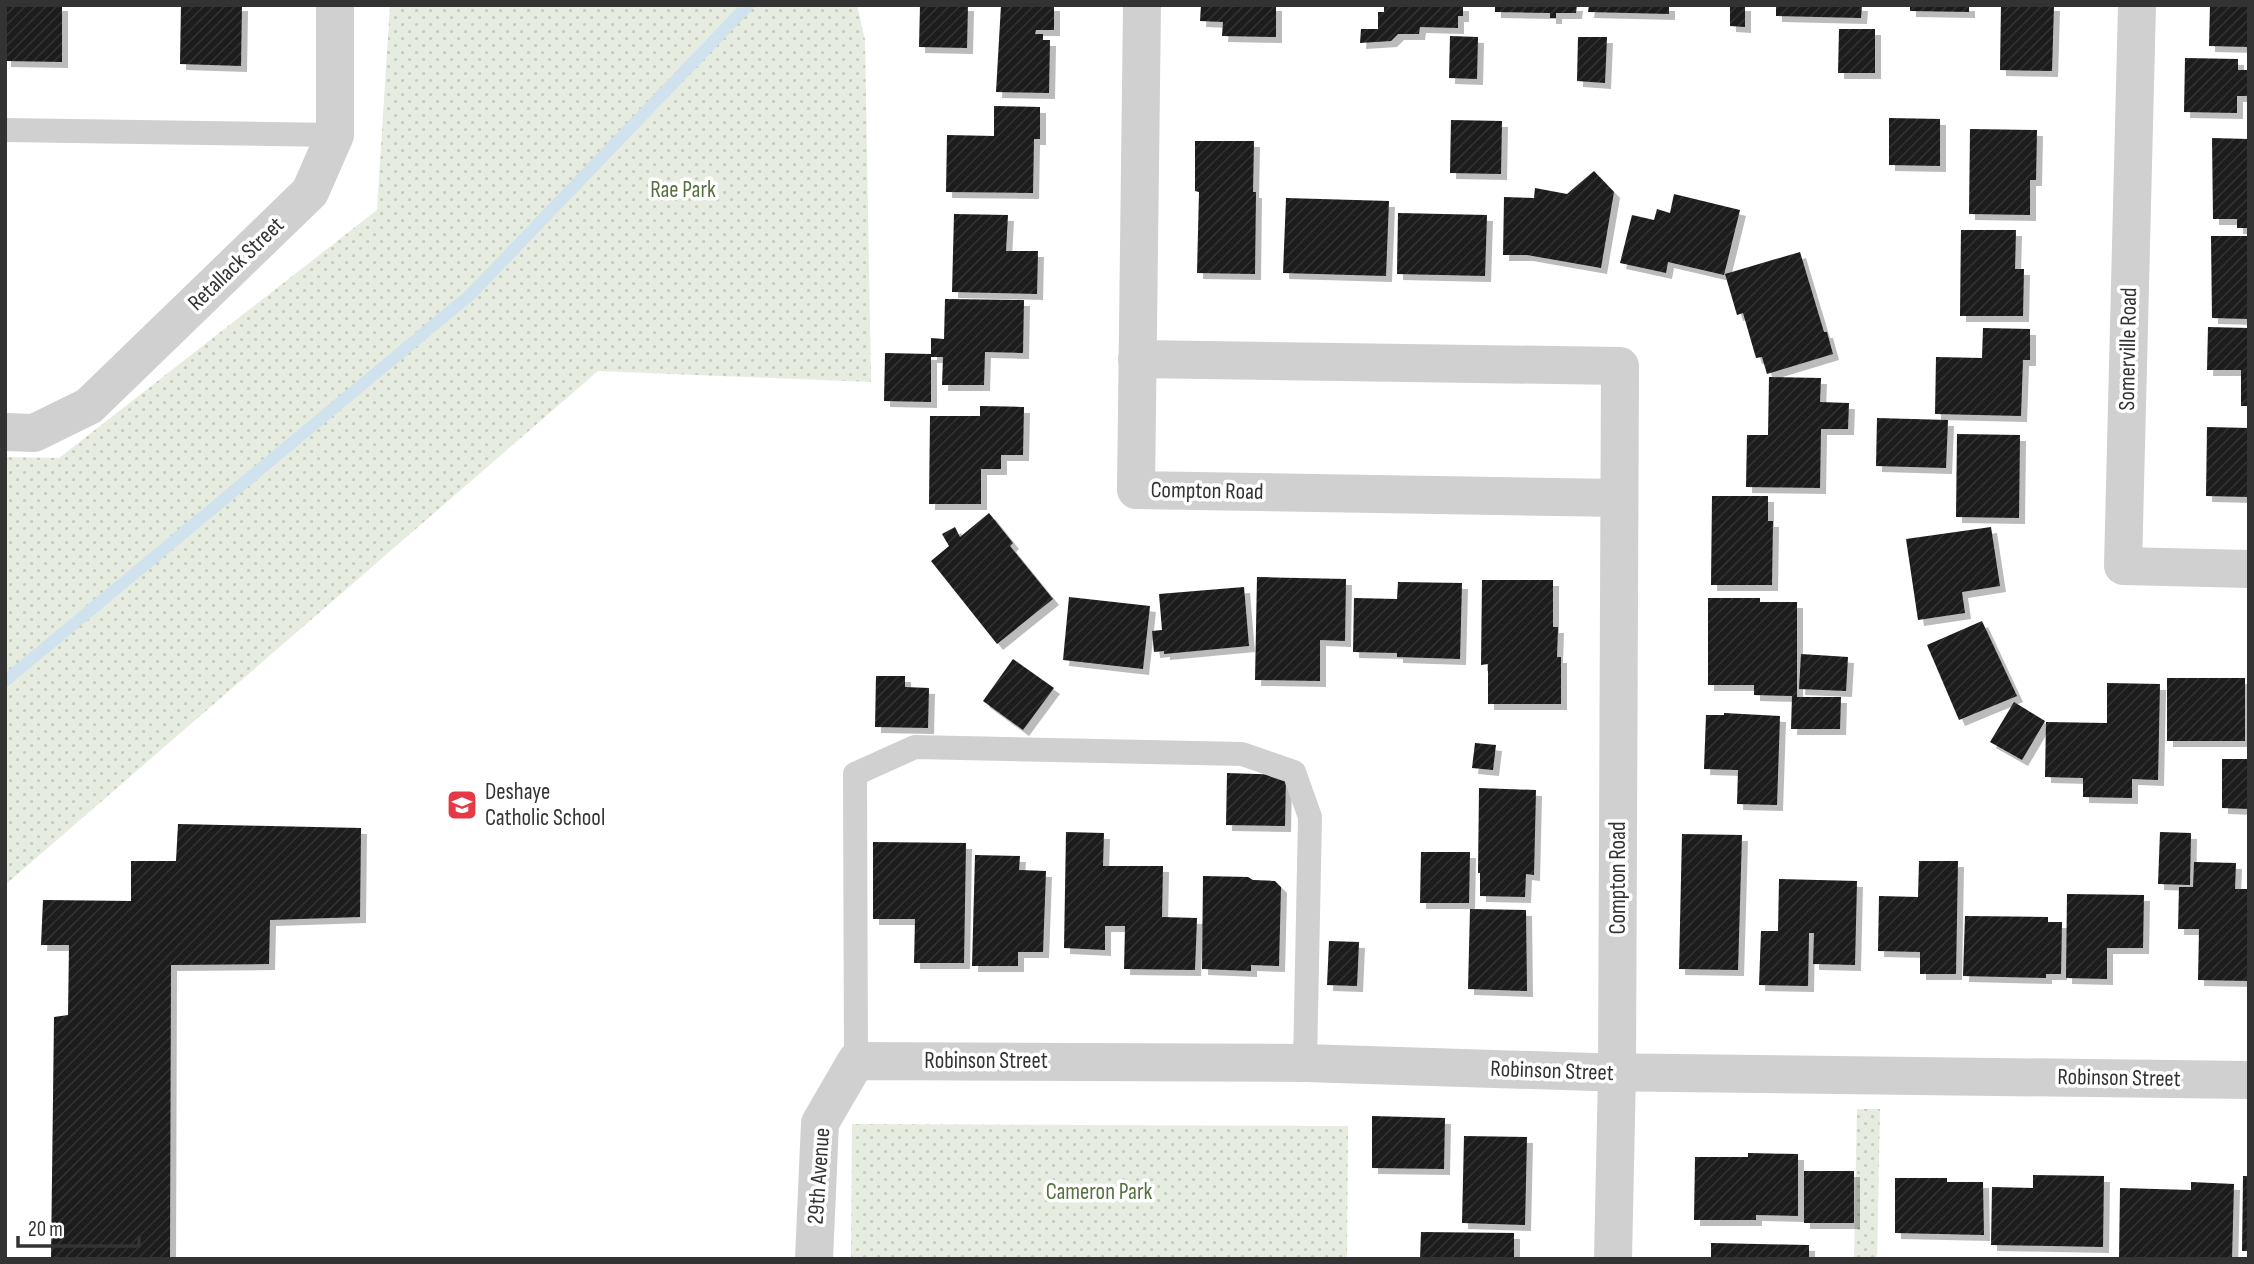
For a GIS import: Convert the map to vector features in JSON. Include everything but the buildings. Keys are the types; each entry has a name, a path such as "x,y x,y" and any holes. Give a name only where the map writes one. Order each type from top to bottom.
{"street":[{"name":"Retallack Street","path":"5,432 34,433 89,406 310,192 335,135 335,5"},
{"name":"Compton Road","path":"1142,5 1136,490 1619,498"},
{"name":"Somerville Road","path":"2137,5 2123,566 2249,569"},
{"name":"Compton Road","path":"1138,359 1620,366 1617,1073 1613,1259"},
{"name":"Robinson Street","path":"856,1061 1305,1063 1617,1073 2249,1080"},
{"name":"29th Avenue","path":"814,1259 820,1123 856,1061"}],"lane":[{"path":"5,130 335,135"},
{"path":"856,1061 855,774 915,747 1242,754 1293,772 1310,817 1305,1063"}],"green space":[{"name":"Rae Park","path":"390,5 857,5 865,40 871,382 598,371 5,885 5,457 59,458 377,210"},
{"path":"1857,1109 1880,1109 1877,1259 1854,1259"},
{"name":"Cameron Park","path":"852,1124 1348,1126 1347,1259 851,1259"}],"waterway":[{"path":"5,681 470,295 748,5"}],"place":[{"name":"Deshaye Catholic School","path":"462,805"}]}
